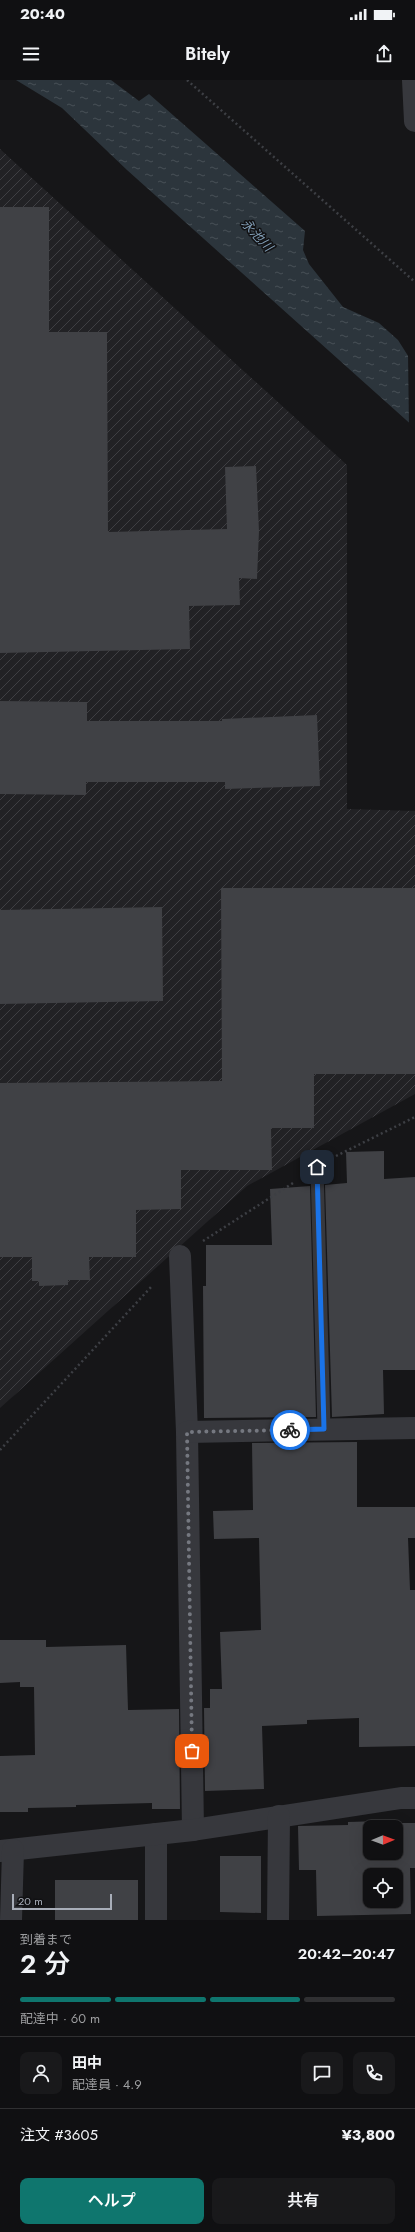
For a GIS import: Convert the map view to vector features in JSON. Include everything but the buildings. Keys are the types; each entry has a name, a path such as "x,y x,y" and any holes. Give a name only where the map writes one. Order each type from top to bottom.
{"street":[{"path":"413,80 415,121"},
{"path":"180,1256 187,1432 193,1830"},
{"path":"187,1432 415,1428"},
{"path":"11,1920 6,1851 193,1830 401,1798 415,1798"},
{"path":"278,1920 279,1816"},
{"path":"156,1834 156,1920"}],"lane":[{"path":"317,1167 324,1429"}],"path":[{"path":"187,80 415,282"},
{"path":"0,1450 180,1256"}],"shaded area":[{"path":"0,149 347,465 347,809 415,811 415,1094 247,1186 0,1408"}],"water":[{"name":"永池川","path":"16,80 111,80 139,101 149,94 305,231 303,250 309,264 343,307 379,323 398,340 410,359 415,428 127,170 62,108"}],"pier":[{"path":"408,352 415,362 415,430 409,425"}],"way so far":[{"path":"192,1751 187,1432 290,1430"}],"route":[{"path":"290,1430 324,1429 317,1167"}]}
